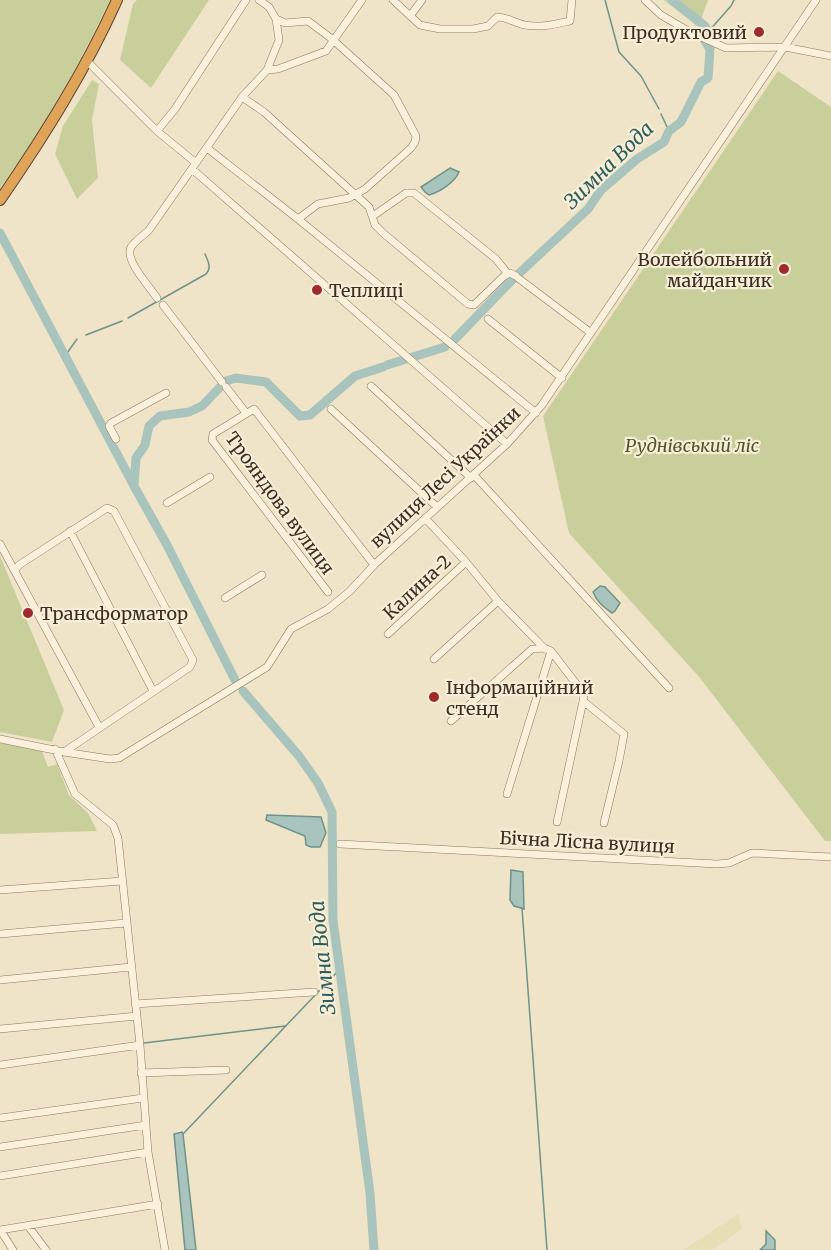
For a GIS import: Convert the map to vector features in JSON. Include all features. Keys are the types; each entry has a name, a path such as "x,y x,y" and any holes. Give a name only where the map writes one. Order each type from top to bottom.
{"highway":[{"path":"0,200 40,140 87,61 117,0"}],"street":[{"path":"157,131 175,109 246,0"},
{"path":"158,298 131,263 131,246 149,230 242,97 267,70 279,40 276,19 269,7 259,0"},
{"path":"267,70 278,69 326,51 332,39 362,0"},
{"path":"393,0 420,25 440,29 488,26 497,17 536,27 570,21 572,0"},
{"path":"410,16 422,0"},
{"path":"645,0 661,15 726,48 785,48 831,56"},
{"name":"вулиця Лесі Українки","path":"0,739 64,752 110,759 119,758 267,667 291,629 328,609 350,591 375,564 507,444 536,413 562,378 816,0"},
{"path":"276,19 285,23 309,21 332,39 393,95 416,136 411,148 374,182 356,195 318,204 298,219"},
{"path":"87,61 194,166 507,444"},
{"path":"242,97 264,112 369,207 375,225 383,233 468,304 474,305 504,276 514,276"},
{"path":"207,148 536,413"},
{"path":"373,216 406,193 414,193 514,276 591,333"},
{"name":"Трояндова вулиця","path":"163,305 246,413"},
{"path":"488,319 562,378"},
{"path":"371,386 472,477 669,688"},
{"path":"116,439 110,426 111,423 166,393"},
{"name":"Трояндова вулиця","path":"327,592 212,440 213,434 246,413 254,409 375,564"},
{"path":"331,410 437,507"},
{"path":"166,503 210,477"},
{"path":"15,570 19,565 107,508 114,511 193,660 190,667 64,752"},
{"path":"425,518 584,694 557,822"},
{"path":"70,531 153,690"},
{"path":"0,544 99,727"},
{"name":"Калина-2","path":"388,634 466,562"},
{"path":"225,598 262,575"},
{"path":"434,658 498,601"},
{"path":"451,722 532,650 548,652"},
{"path":"507,794 548,652"},
{"path":"583,701 624,734 620,761 604,824"},
{"path":"55,749 75,794 113,825 121,852 148,1152 165,1250"},
{"name":"Бічна Лісна вулиця","path":"340,844 717,864 729,863 752,853 831,857"},
{"path":"0,890 122,881"},
{"path":"0,934 126,923"},
{"path":"0,980 131,967"},
{"path":"135,1004 314,992"},
{"path":"0,1029 137,1016"},
{"path":"0,1065 140,1045"},
{"path":"141,1073 226,1070"},
{"path":"0,1118 143,1098"},
{"path":"0,1147 146,1125"},
{"path":"0,1176 148,1152"},
{"path":"13,1250 0,1231 158,1204"},
{"path":"27,1226 46,1250"}],"shaded area":[{"path":"738,1214 742,1229 712,1250 683,1250"}],"green space":[{"path":"0,0 110,0 60,97 0,188"},
{"path":"137,0 209,0 151,88 120,60 133,4"},
{"path":"664,0 708,0 698,27"},
{"name":"Руднівський ліс","path":"778,71 831,107 831,841 825,841 700,678 569,533 543,416"},
{"path":"92,80 99,84 92,120 98,178 77,199 55,154 63,126"},
{"path":"0,556 64,710 52,742 0,732"},
{"path":"0,740 40,746 48,767 57,764 69,795 88,813 97,831 0,834"}],"water":[{"path":"450,168 459,172 451,183 442,189 429,195 421,187"},
{"path":"600,586 605,587 620,603 612,613 593,592"},
{"path":"267,815 321,817 326,833 320,847 306,845 305,836 266,820"},
{"path":"511,870 523,872 524,909 514,906 510,900"},
{"path":"182,1132 196,1250 185,1250 174,1134"},
{"path":"766,1231 775,1240 775,1250 760,1250 766,1244"}],"waterway":[{"path":"605,0 619,52 641,76 659,109"},
{"name":"Зимна Вода","path":"455,339 512,280 588,209 601,190 637,159 664,142 669,131 681,122 701,82 708,78 710,49 705,41 708,32 705,26 672,0"},
{"path":"708,32 734,0"},
{"path":"661,114 669,131"},
{"path":"0,233 134,486"},
{"path":"128,318 206,274 209,267 205,254"},
{"path":"86,335 122,321"},
{"path":"65,356 77,339"},
{"name":"Зимна Вода","path":"387,365 445,347"},
{"name":"Зимна Вода","path":"235,680 167,545 134,486 136,458 145,445 149,426 160,416 189,412 202,406 226,381 236,378 266,382 300,416 310,415 355,376 383,367"},
{"name":"Зимна Вода","path":"243,691 299,756 318,783 332,812 333,920 370,1193 374,1250"},
{"path":"522,908 547,1250"},
{"path":"183,1134 340,969"},
{"path":"144,1043 285,1026"}],"place":[{"name":"Продуктовий","path":"759,32"},
{"name":"Волейбольний майданчик","path":"784,269"},
{"name":"Теплиці","path":"317,290"},
{"name":"Трансформатор","path":"28,613"},
{"name":"Інформаційний стенд","path":"434,697"}]}
